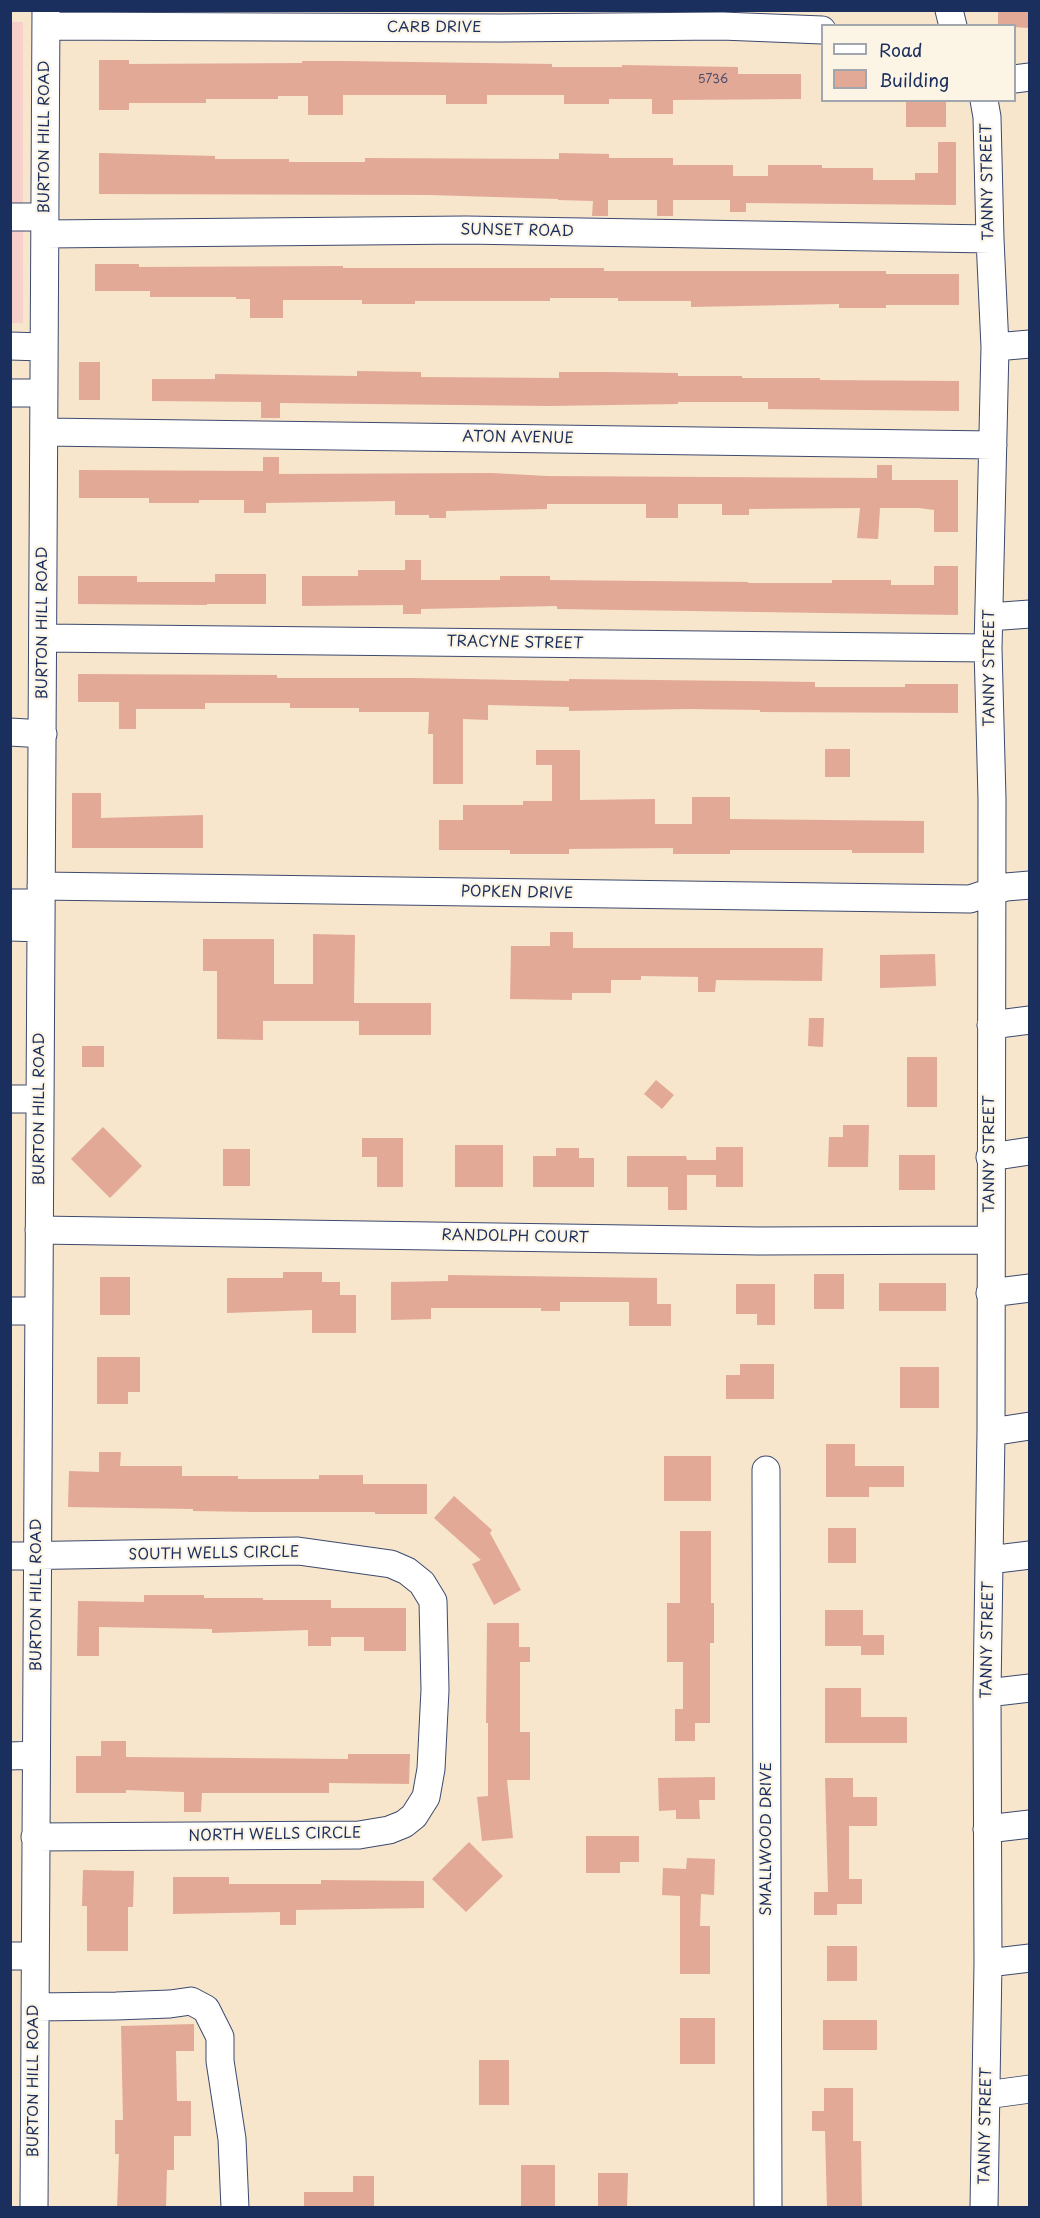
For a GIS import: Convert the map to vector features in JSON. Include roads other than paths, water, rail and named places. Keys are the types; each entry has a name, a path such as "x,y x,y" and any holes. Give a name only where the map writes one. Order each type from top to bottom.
{"street":[{"name":"CARB DRIVE","path":"46,18 490,28 722,26 821,30"},
{"name":"BURTON HILL ROAD","path":"33,2208 35,2007 23,1956 35,1837 23,1756 37,1557 46,18"},
{"name":"TANNY STREET","path":"984,102 987,117 995,347 988,648 992,892 990,1157 992,1432 987,1693 988,1964 984,2208"},
{"name":"SUNSET ROAD","path":"10,217 45,226 990,239"},
{"path":"995,347 1029,344"},
{"path":"10,346 43,347"},
{"path":"10,393 44,393"},
{"name":"ATON AVENUE","path":"44,432 993,445"},
{"path":"989,617 1029,614"},
{"name":"TRACYNE STREET","path":"43,638 988,648"},
{"path":"10,732 43,734"},
{"name":"POPKEN DRIVE","path":"41,906 970,899 1006,887 1029,885"},
{"path":"10,903 41,906"},
{"path":"10,927 41,906"},
{"path":"991,1025 1029,1020"},
{"path":"10,1099 40,1099"},
{"path":"990,1157 1029,1151"},
{"name":"RANDOLPH COURT","path":"39,1230 759,1241 990,1240"},
{"path":"990,1293 1029,1288"},
{"path":"10,1311 38,1311"},
{"path":"992,1432 1029,1426"},
{"name":"SMALLWOOD DRIVE","path":"766,1470 768,2208"},
{"name":"SOUTH WELLS CIRCLE","path":"10,1556 298,1551 391,1564"},
{"path":"989,1560 1029,1555"},
{"name":"NORTH WELLS CIRCLE","path":"35,1837 359,1835 389,1830 404,1824 414,1816 426,1797 431,1769 435,1690 433,1601 422,1582 407,1571 391,1564"},
{"path":"987,1693 1029,1688"},
{"path":"987,1829 1029,1824"},
{"path":"988,1964 1029,1958"},
{"path":"35,2007 170,2004 191,2001 206,2009 220,2037 220,2061 232,2139 235,2208"},
{"path":"986,2095 1029,2089"}]}
